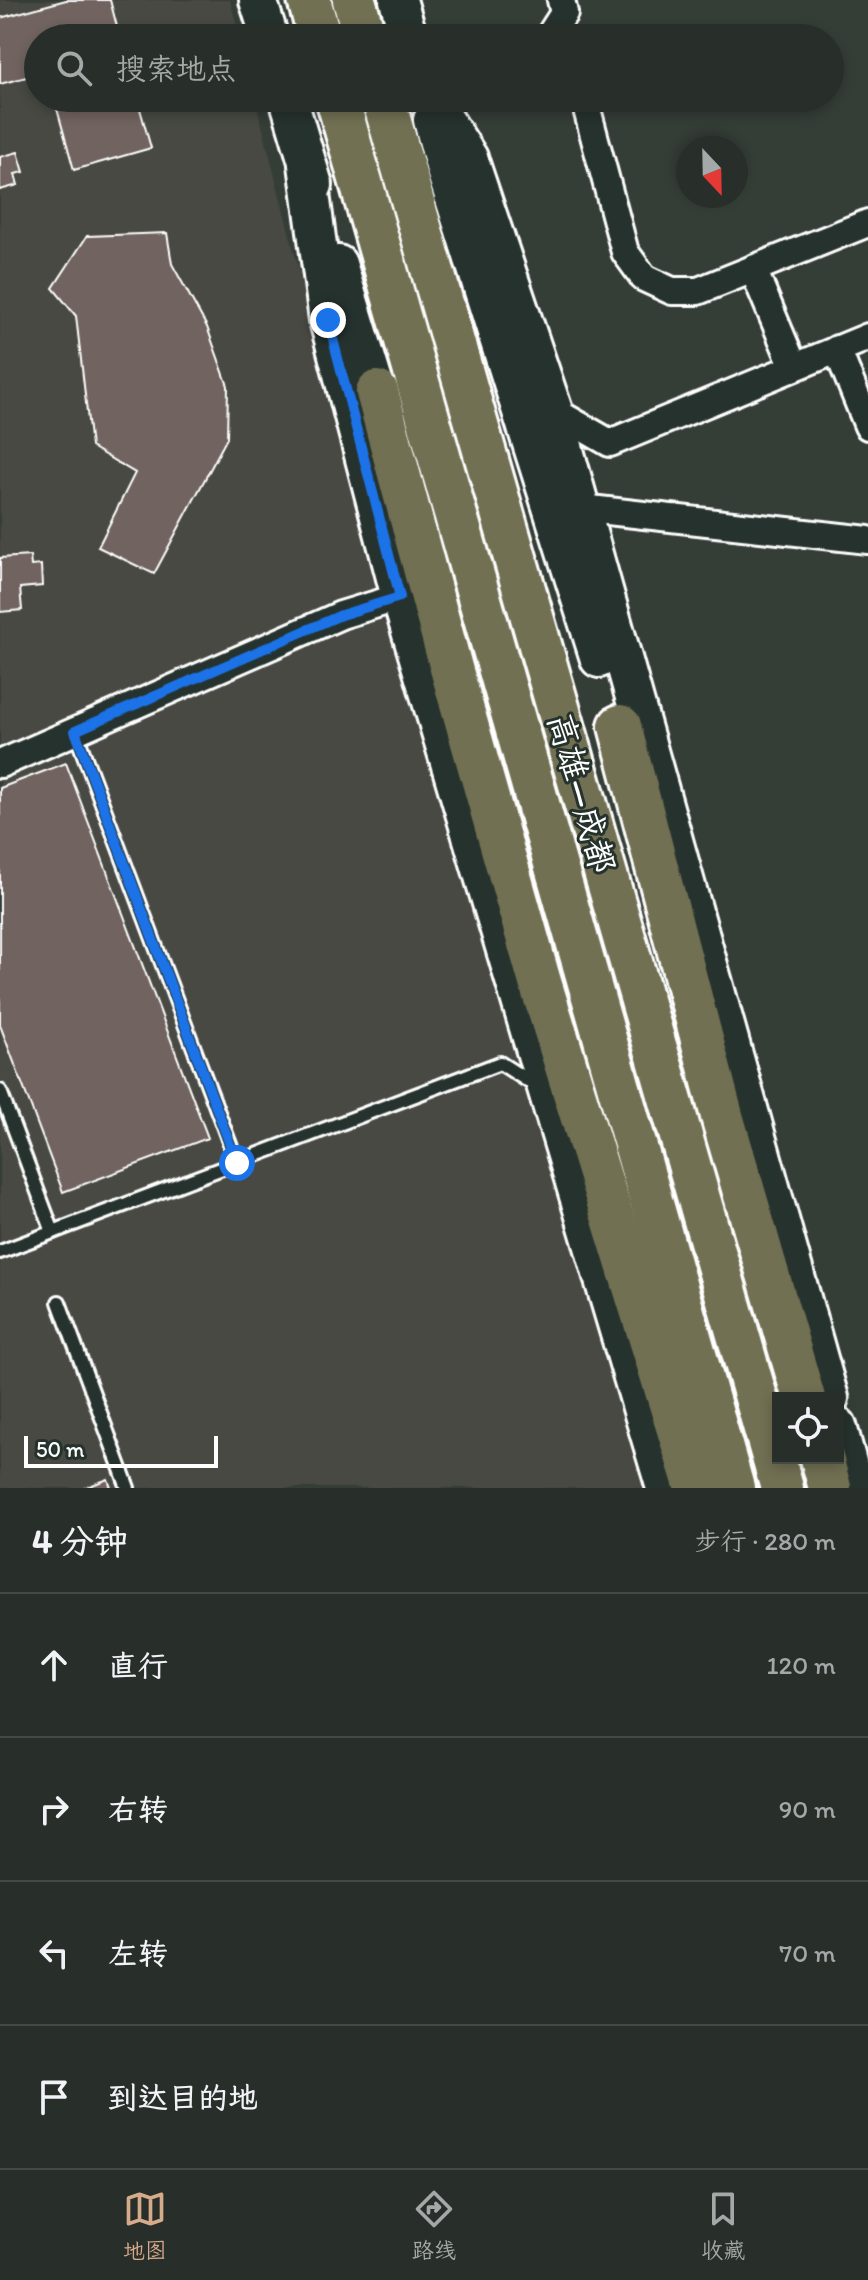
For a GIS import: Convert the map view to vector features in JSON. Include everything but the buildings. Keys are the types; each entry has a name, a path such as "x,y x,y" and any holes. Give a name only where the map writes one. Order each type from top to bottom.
{"highway":[{"path":"309,0 316,24"},
{"path":"354,0 361,24"},
{"name":"高雄—成都","path":"341,112 733,1488"},
{"name":"高雄—成都","path":"387,112 782,1488"},
{"path":"377,392 539,979 696,1488"},
{"path":"620,726 722,1116 802,1392"},
{"path":"824,1464 830,1488"}],"main road":[{"path":"258,0 266,24"},
{"path":"292,0 299,24"},
{"path":"398,0 405,24"},
{"path":"292,112 377,392"},
{"path":"325,112 721,1488"},
{"path":"433,112 458,213 620,726"},
{"path":"438,112 469,158 554,411 828,1392"},
{"path":"307,164 328,320 400,597 665,1488"},
{"path":"844,1448 855,1488"}],"street":[{"path":"557,24 564,13 561,0"},
{"path":"588,112 625,252 644,278 672,291 698,291 868,223"},
{"path":"753,269 794,367"},
{"path":"554,411 610,443 868,337"},
{"path":"837,349 868,426"},
{"path":"581,508 868,540"},
{"path":"0,764 341,615 400,597"}],"lane":[{"path":"75,731 237,1163"},
{"path":"0,1252 500,1063 546,1093"},
{"path":"0,1091 53,1232"},
{"path":"59,1302 128,1488"}],"shaded area":[{"path":"0,0 230,0 236,24 24,24 24,112 259,112 378,580 644,1488 0,1488"}],"route":[{"path":"237,1163 75,731 341,615 400,597 328,320"}]}
